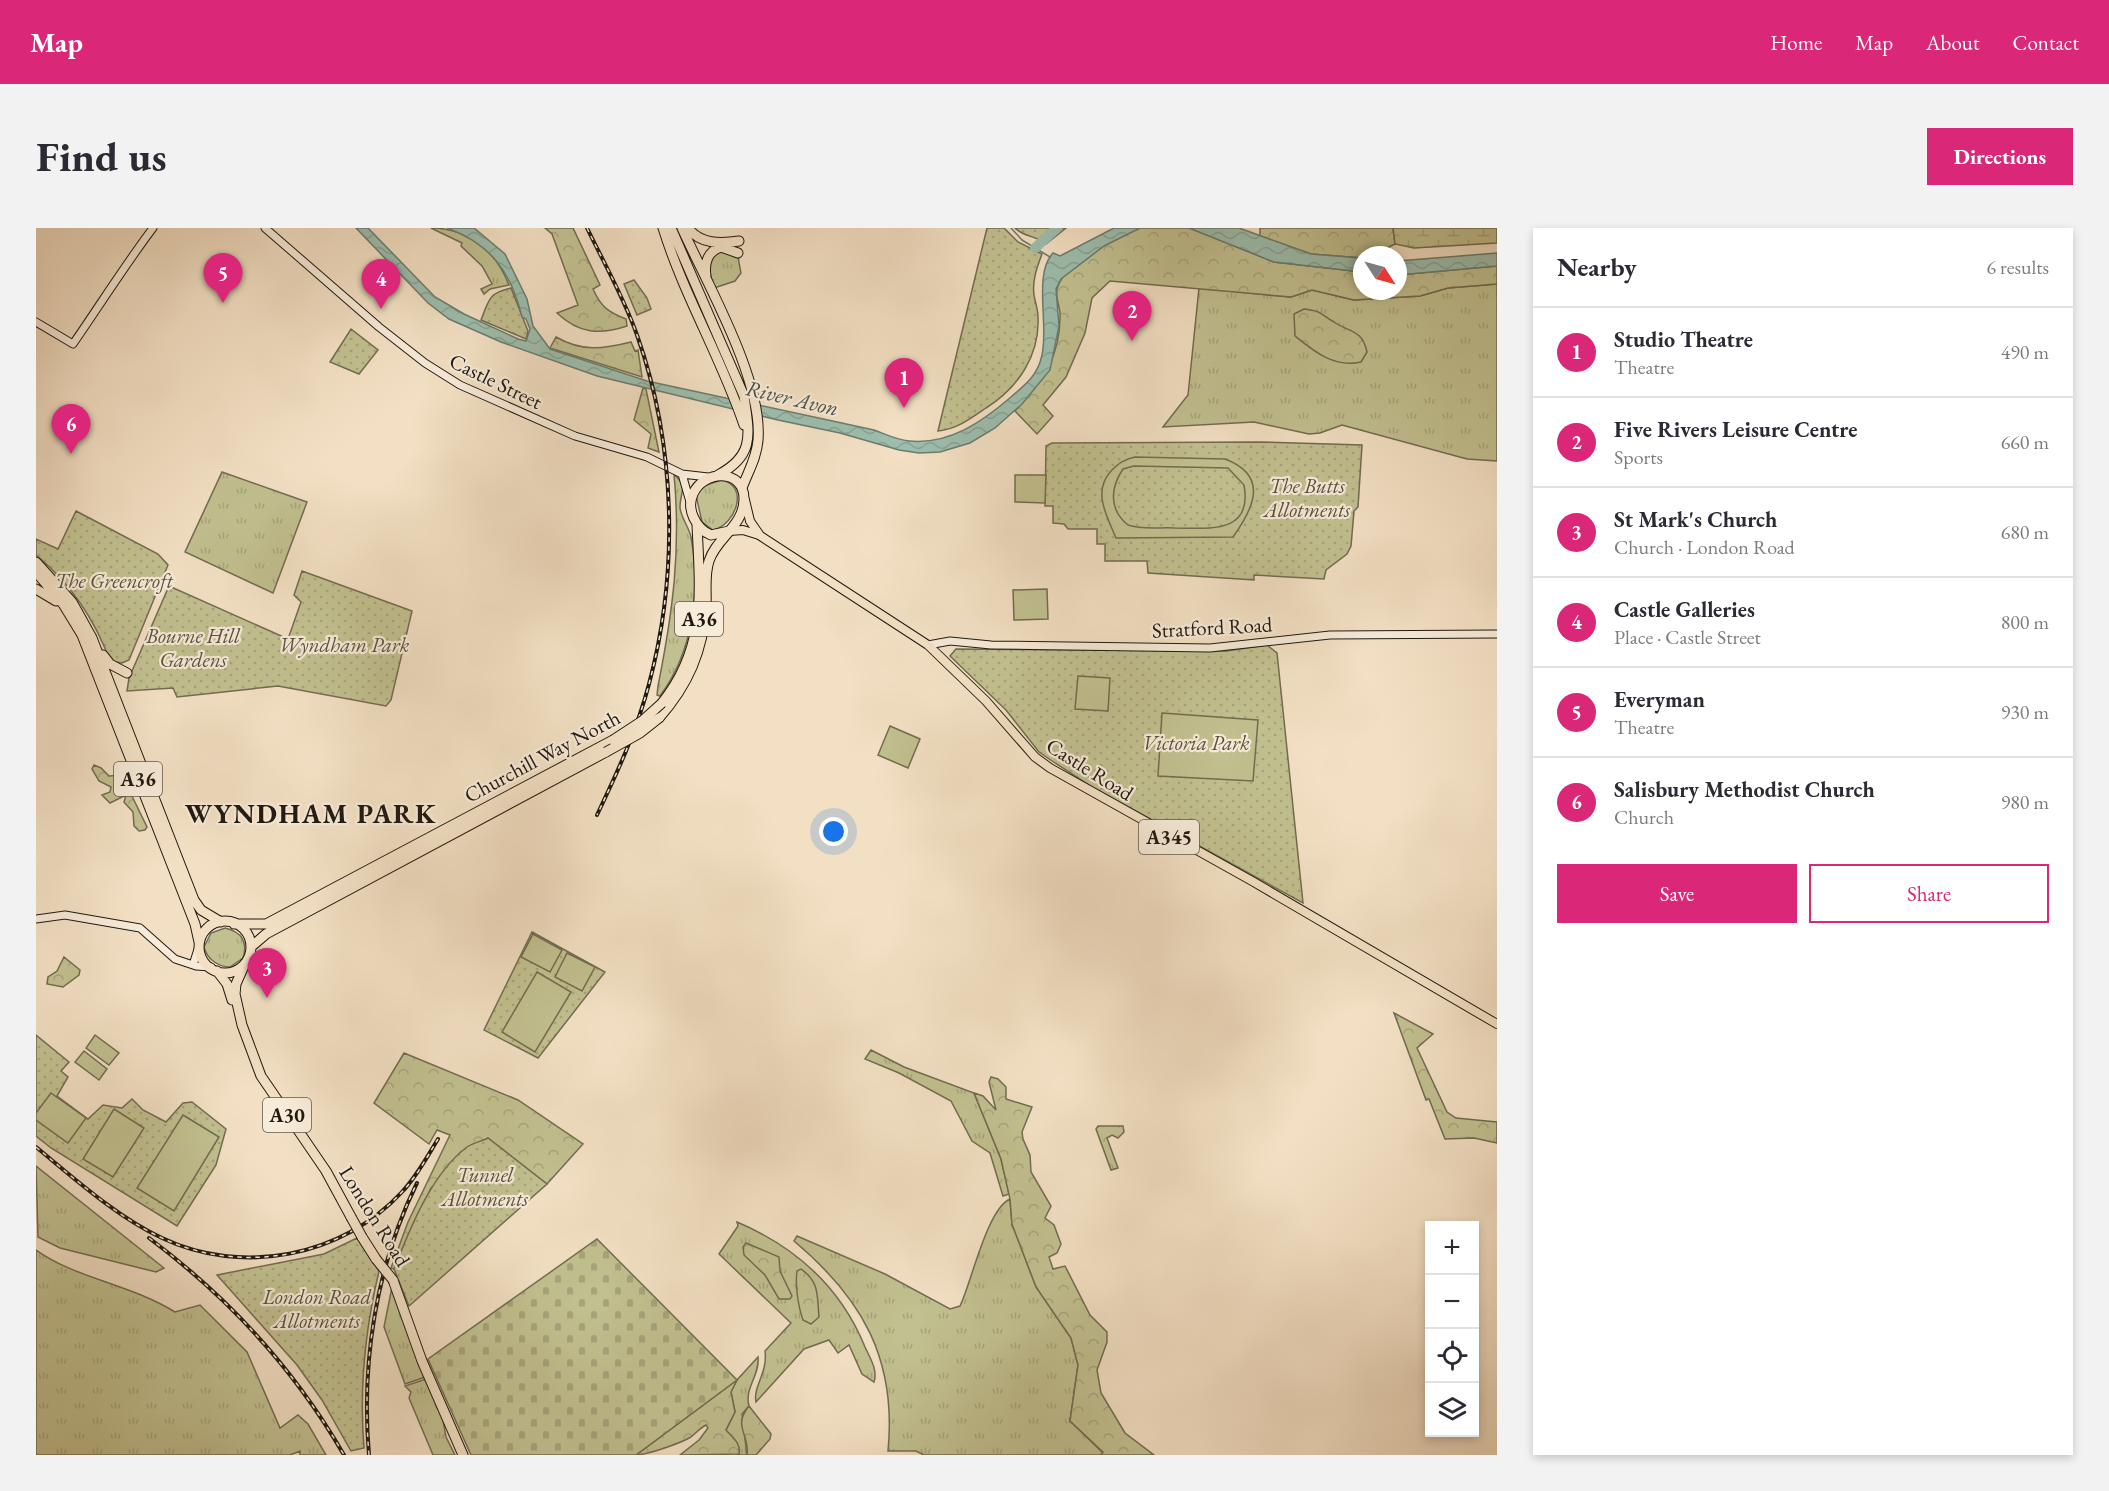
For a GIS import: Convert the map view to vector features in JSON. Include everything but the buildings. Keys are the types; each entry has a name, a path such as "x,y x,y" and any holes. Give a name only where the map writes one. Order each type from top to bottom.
{"highway":[{"path":"663,228 696,315 739,396"},
{"path":"671,228 706,289"},
{"path":"682,228 713,308 739,396 747,436 746,449 739,463 698,485 690,502 697,525 711,535 729,531 740,516 744,498 742,488 758,442 755,400 742,360 713,308"},
{"path":"688,228 696,237 705,242 739,241"},
{"path":"706,289 705,272 711,252 721,247 738,253"},
{"path":"713,476 732,478 742,488"},
{"name":"Churchill Way North","path":"234,924 266,924 613,740 642,722 662,704 689,660 698,626 697,525"},
{"name":"Churchill Way North","path":"251,947 266,934 606,752 640,733 659,718 679,694 694,665 705,625 708,562 729,531"},
{"name":"A36","path":"36,562 72,602 92,638 194,900 201,910 221,922"},
{"name":"A36","path":"36,572 72,618 99,676 195,924 199,945"},
{"path":"36,589 49,595 72,618"},
{"path":"92,638 108,662 126,673"},
{"path":"221,922 234,924 246,935 251,954 244,966 229,972 214,969 202,959 199,945 208,927 221,922"},
{"name":"London Road","path":"244,966 235,987 237,1007 251,1051 266,1085 310,1146 376,1259 393,1280 422,1361 463,1455"},
{"name":"London Road","path":"214,969 237,1007"}],"main road":[{"path":"744,498 750,521 759,535"},
{"name":"A345","path":"729,531 743,530 759,535"},
{"name":"Castle Road","path":"759,535 928,645 986,701 1045,765 1497,1024"}],"street":[{"path":"36,322 73,344 120,279 124,266 153,228"},
{"name":"Castle Street","path":"265,228 379,327 430,367 460,385 567,433 637,453 682,474 713,476"},
{"path":"682,474 690,502"},
{"name":"Stratford Road","path":"928,645 950,641 991,645 1210,648 1330,635 1497,633"},
{"path":"36,919 65,915 140,928 171,957 192,965 214,969"},
{"path":"192,965 199,945"}],"green space":[{"path":"431,228 457,232 479,244 497,262 509,285 490,289 484,294 481,289 492,284 482,266 461,246 462,243"},
{"path":"545,228 573,228 600,285 593,289 596,295 602,305 626,319 627,326 608,331 590,331 573,325 557,313 578,305 552,234"},
{"path":"987,228 1004,228 1018,242 1042,254 1034,285 1038,311 1038,331 1035,344 1025,369 998,400 963,423 938,431"},
{"path":"1015,228 1066,228 1046,244"},
{"path":"1140,228 1190,228 1274,262 1353,271 1353,300 1312,290 1291,297 1110,281 1092,298 1085,333 1066,377 1043,405 1053,416 1037,434 1015,411 1042,378 1054,355 1060,328 1056,292 1058,286 1071,268 1106,244"},
{"path":"1260,228 1393,228 1395,244 1391,246 1353,246 1353,257 1311,254 1260,236"},
{"path":"1393,228 1497,228 1497,243 1414,248 1395,244"},
{"path":"724,251 738,257 741,273 735,281 714,288 708,265 713,255"},
{"path":"1497,266 1497,284 1448,288 1420,296 1407,297 1407,274"},
{"path":"634,280 647,298 651,309 637,315 624,284"},
{"path":"1497,284 1497,461 1467,459 1342,425 1320,433 1309,434 1254,422 1163,427 1188,395 1199,288 1291,297 1312,290 1353,300 1407,300 1407,297 1420,296 1448,288"},
{"path":"511,288 528,331 526,339 481,320 491,298 498,292"},
{"path":"1304,309 1318,312 1359,335 1367,352 1361,362 1334,361 1318,353 1295,336 1294,314"},
{"path":"351,329 378,350 359,374 330,362"},
{"path":"556,337 575,345 593,348 631,342 635,351 638,350 642,377 550,348"},
{"path":"643,388 646,389 659,452 648,448 651,434 634,420"},
{"name":"The Butts Allotments","path":"1260,442 1362,445 1358,507 1354,511 1351,546 1347,554 1326,570 1324,579 1254,575 1254,580 1148,573 1147,561 1105,561 1105,544 1097,544 1097,529 1068,529 1064,524 1053,523 1053,506 1045,506 1046,446 1052,443"},
{"path":"1131,458 1225,459 1248,474 1253,484 1253,494 1247,515 1233,537 1116,538 1105,513 1102,487 1111,471","holes":["1134,466 1228,468 1244,485 1245,501 1242,513 1235,521 1214,528 1145,528 1128,525 1117,513 1114,491 1123,469"]},
{"path":"222,472 307,502 273,593 185,552"},
{"path":"674,474 683,484 680,507 691,537 695,578 694,599 687,641 671,679 660,696 657,695 658,686 672,606 676,555"},
{"path":"1015,475 1046,475 1045,503 1015,502"},
{"path":"721,480 730,483 735,489 737,505 728,521 713,530 702,522 696,495 704,486"},
{"name":"The Greencroft","path":"76,511 158,554 168,565 129,660 122,663 110,661 97,631 80,603 60,578 36,555 36,539 58,549"},
{"path":"302,571 412,611 391,700 386,706 278,686 177,697 173,688 127,691 129,678 169,586 288,639 301,602 294,595"},
{"path":"1047,589 1048,619 1014,620 1013,590"},
{"name":"Victoria Park","path":"1267,645 1277,653 1303,903 1092,787 1039,752 1006,710 950,656 956,649 1226,651"},
{"path":"1078,676 1110,678 1108,711 1075,709"},
{"path":"1162,713 1258,720 1253,781 1158,776"},
{"path":"890,726 920,739 908,768 878,755"},
{"path":"94,765 109,776 125,775 130,792 147,827 145,830 139,831 134,826 133,812 124,802 126,795 110,803 102,795 110,792 111,787 99,781 92,769"},
{"path":"225,928 236,932 242,938 245,947 243,958 230,967 214,962 204,947 211,933"},
{"path":"532,932 605,972 538,1058 484,1030"},
{"path":"533,934 562,950 550,972 521,957"},
{"path":"567,953 595,967 582,991 555,977"},
{"path":"64,957 80,970 79,975 63,987 47,984 48,977 57,971"},
{"path":"537,972 571,992 535,1052 502,1032"},
{"path":"1394,1013 1433,1034 1417,1048 1447,1112 1456,1118 1497,1122 1497,1143 1474,1138 1445,1139 1429,1099 1426,1100"},
{"path":"36,1035 69,1062 61,1071 68,1077 57,1096 88,1119 103,1105 122,1108 132,1099 143,1110 166,1122 183,1103 192,1102 226,1129 216,1165 177,1226 51,1148 36,1136"},
{"path":"95,1035 119,1053 109,1065 86,1048"},
{"path":"871,1050 904,1067 974,1093 1001,1159 1009,1194 1003,1196 990,1153 972,1141 951,1101 899,1073 865,1059"},
{"path":"84,1051 107,1069 99,1080 75,1062"},
{"path":"404,1053 518,1100 583,1144 547,1184 488,1138 431,1188 394,1269 391,1268 408,1222 450,1135 437,1130 429,1144 374,1103"},
{"path":"991,1077 998,1079 1006,1087 1006,1099 1032,1107 1022,1132 1030,1155 1031,1172 1051,1206 1045,1218 1054,1225 1061,1244 1057,1253 1049,1257 1053,1269 1065,1266 1090,1315 1107,1332 1107,1342 1097,1370 1101,1393 1125,1433 1154,1455 1101,1455 1103,1452 1070,1421 1078,1365 1071,1338 1036,1287 1012,1224 1010,1199 1001,1159 974,1093 983,1096 996,1110 989,1082"},
{"path":"51,1093 86,1118 68,1143 36,1120 36,1113"},
{"path":"114,1109 144,1128 113,1177 83,1159"},
{"path":"183,1115 219,1137 174,1211 137,1188"},
{"path":"1098,1126 1123,1126 1124,1132 1118,1138 1112,1135 1107,1138 1118,1168 1111,1170 1096,1129"},
{"name":"Tunnel Allotments","path":"488,1138 547,1184 409,1306 394,1269 415,1220 432,1187 454,1158 472,1144"},
{"path":"36,1166 164,1268 156,1272 60,1248 38,1237"},
{"path":"1010,1199 1012,1224 1036,1287 1071,1338 1078,1365 1070,1421 1103,1453 1101,1455 924,1455 916,1451 888,1451 887,1387 870,1333 856,1308 839,1285 794,1241 797,1236 885,1274 950,1309 960,1306 987,1231 994,1217"},
{"path":"737,1222 779,1244 797,1257 830,1288 855,1326 873,1364 874,1382 862,1374 849,1345 838,1353 829,1340 804,1349 756,1402 765,1351 791,1323 719,1254 738,1226"},
{"name":"London Road Allotments","path":"357,1238 379,1271 364,1359 362,1403 364,1448 351,1451 322,1400 297,1365 217,1275 324,1254"},
{"path":"597,1239 737,1380 636,1455 471,1455 428,1359"},
{"path":"746,1243 779,1257 780,1271 792,1296 790,1299 779,1299 765,1275 744,1255 743,1247"},
{"path":"36,1250 69,1268 158,1302 175,1312 200,1305 247,1352 280,1428 298,1415 308,1424 326,1455 300,1455 300,1451 290,1455 36,1455"},
{"path":"801,1269 812,1279 816,1290 819,1317 811,1324 803,1320 798,1302 796,1277 797,1271"},
{"path":"392,1287 425,1377 405,1384 384,1327"},
{"path":"758,1357 757,1370 749,1393 749,1406 742,1414 747,1455 737,1455 739,1454 726,1430 735,1412 731,1392 737,1380"},
{"path":"426,1379 442,1415 446,1437 455,1455 433,1455 409,1398 411,1392 405,1386"},
{"path":"737,1380 731,1392 735,1412 726,1430 738,1444 739,1454 680,1455 699,1440 708,1428 706,1425 691,1437 680,1442 656,1451 636,1455"},
{"path":"749,1406 771,1434 770,1439 756,1455 747,1455 742,1425 744,1413"}],"water":[{"path":"356,228 368,228 435,297 464,314 518,339 526,341 530,329 526,319 522,317 512,286 505,273 487,251 476,242 447,228 474,228 505,254 527,299 533,326 550,349 647,381 874,430 891,437 924,441 951,435 977,423 1011,397 1034,374 1040,362 1044,343 1044,274 1047,262 1053,253 1060,256 1114,228 1140,228 1104,246 1061,279 1056,289 1059,326 1050,370 1022,404 995,428 970,443 940,452 919,453 597,376 501,342 449,319 428,303"},
{"path":"1189,228 1239,228 1311,254 1353,257 1353,271 1274,262"},
{"path":"1497,253 1497,266 1407,274 1407,260"}],"waterway":[{"path":"1011,228 1022,240 1050,257"},
{"path":"1035,248 1057,228"}],"railway":[{"path":"587,228 626,308 650,377 660,420 669,509 669,553 665,598 659,641 649,684 633,735 597,815"},
{"path":"36,1147 113,1208 162,1238 193,1250 225,1256 257,1257 290,1254 321,1245 350,1232 378,1214 407,1186 438,1139"},
{"path":"369,1455 367,1385 375,1316 391,1248 417,1183"},
{"path":"149,1238 206,1285 258,1337 304,1394 344,1455"}],"place":[{"name":"Everyman","path":"223,303"},
{"name":"Castle Galleries","path":"381,309"},
{"name":"Five Rivers Leisure Centre","path":"1132,341"},
{"name":"Studio Theatre","path":"904,408"},
{"name":"Salisbury Methodist Church","path":"71,454"},
{"name":"St Mark's Church","path":"267,998"}],"district":[{"name":"WYNDHAM PARK","path":"311,813"}],"water label":[{"name":"River Avon","path":"792,398"}],"park label":[{"name":"Wyndham Park","path":"344,644"},
{"name":"Bourne Hill Gardens","path":"193,647"}]}
